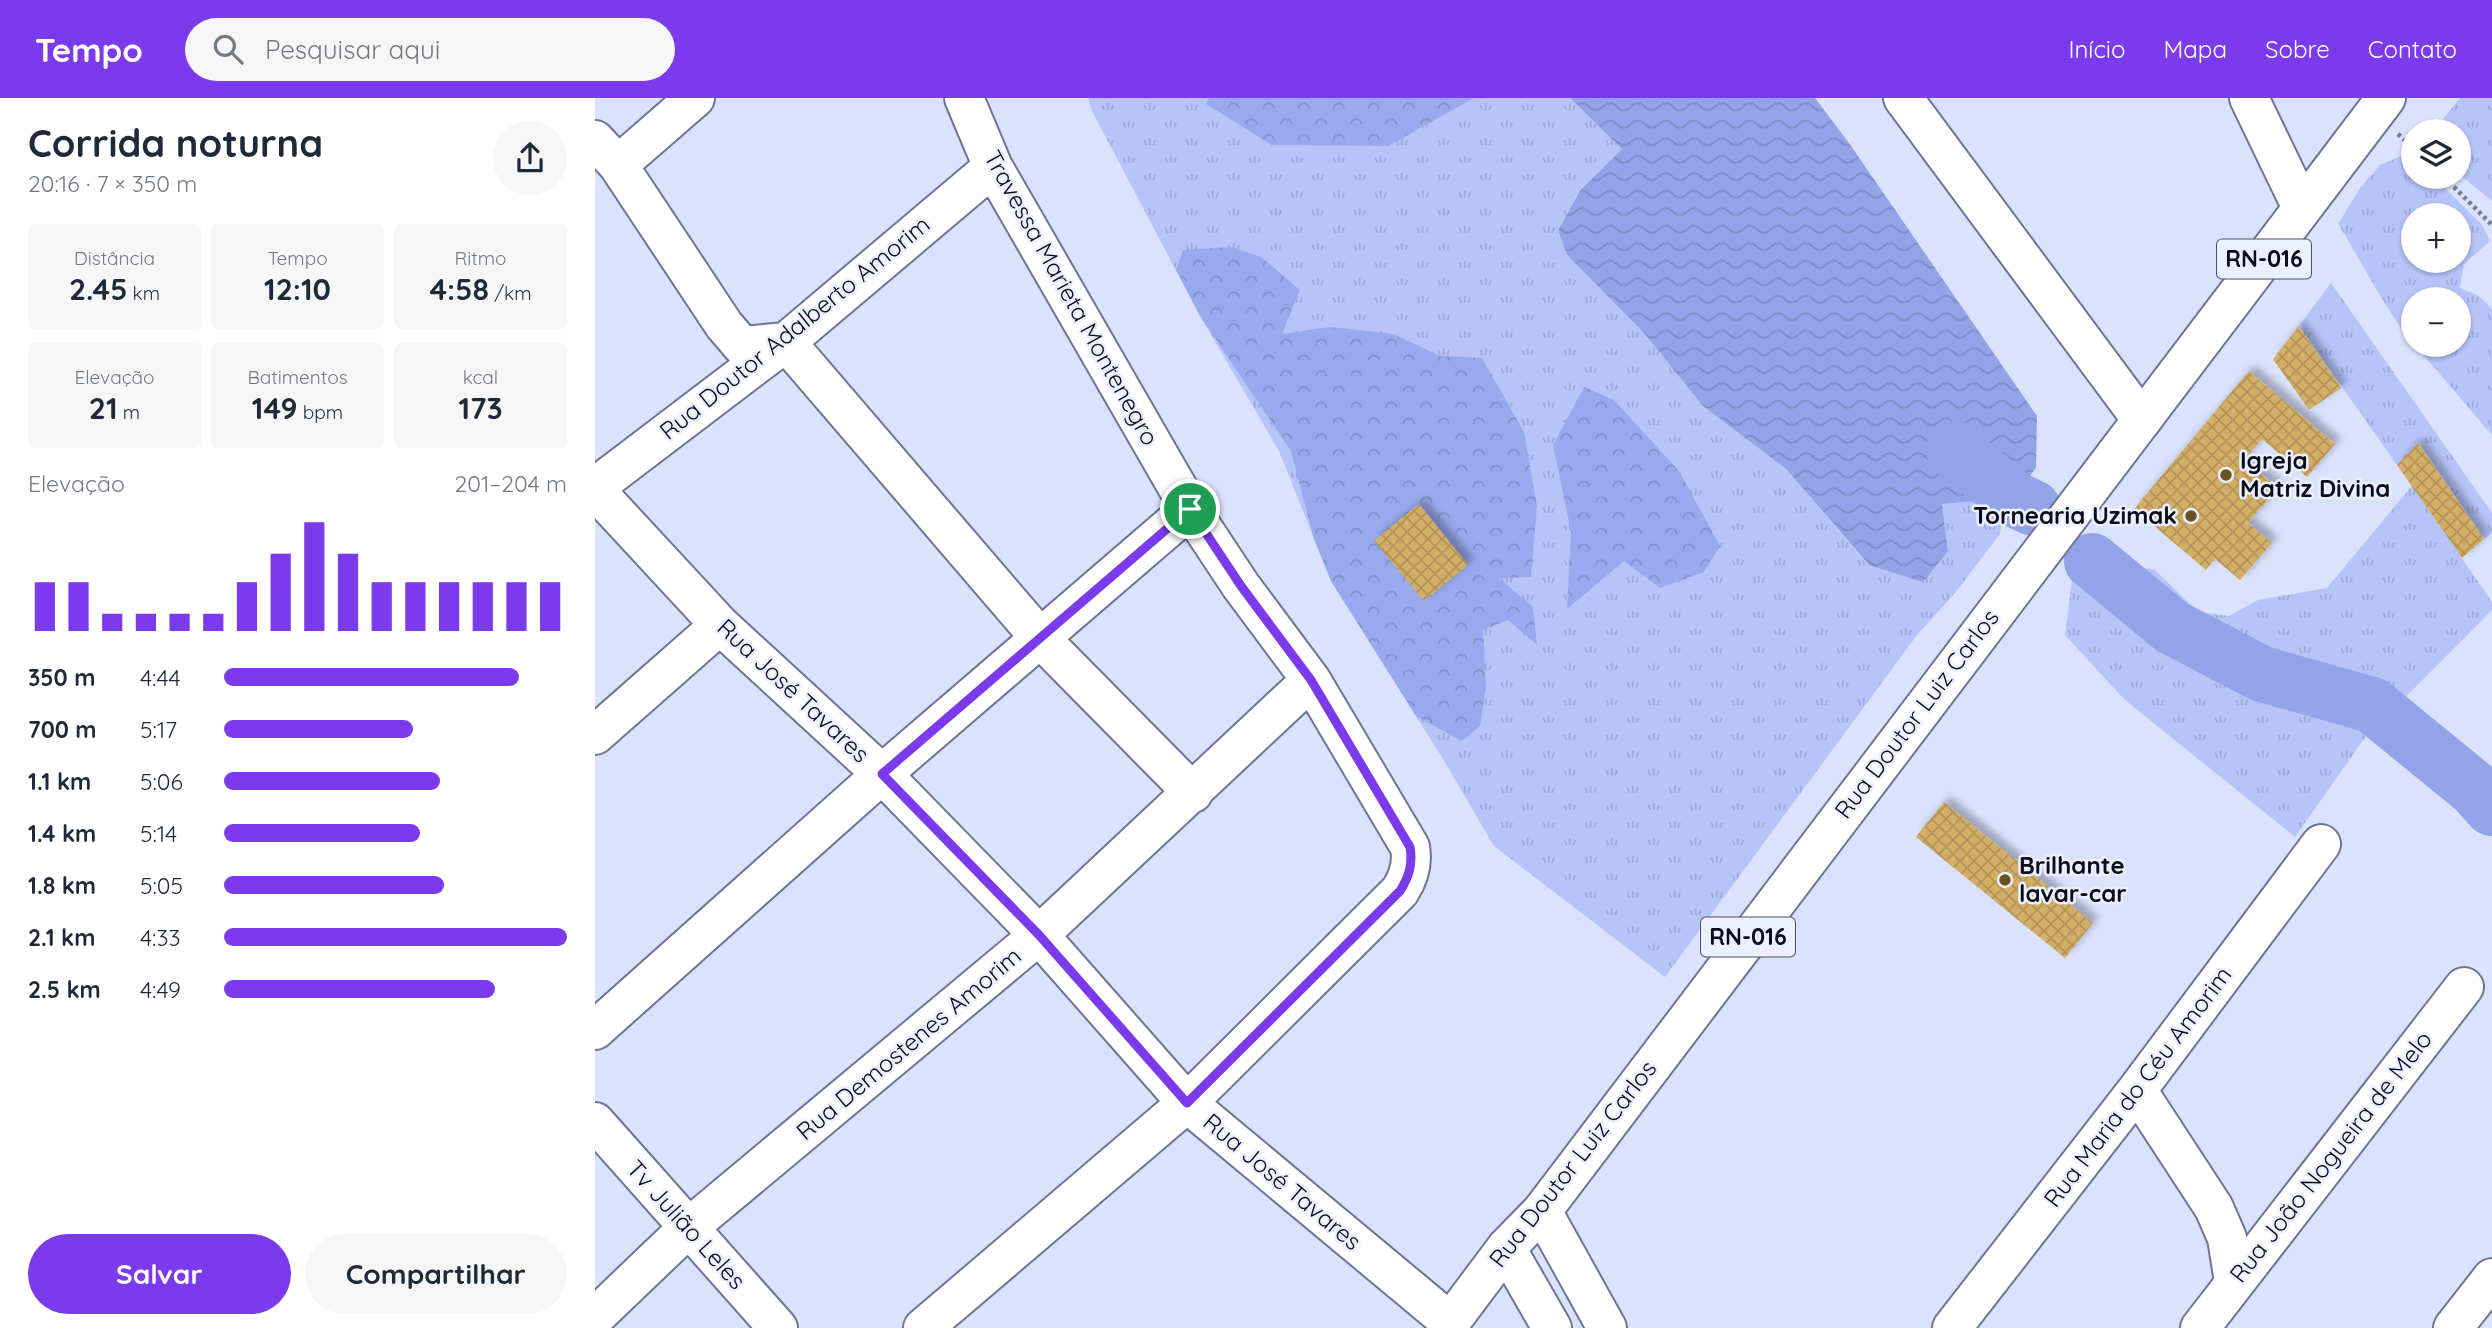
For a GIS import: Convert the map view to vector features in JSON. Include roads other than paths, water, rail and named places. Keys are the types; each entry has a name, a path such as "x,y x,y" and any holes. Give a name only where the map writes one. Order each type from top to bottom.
{"street":[{"path":"695,98 607,153 724,325 741,346 786,342 1041,639 1193,793"},
{"name":"Travessa Marieta Montenegro","path":"964,98 993,167 1190,509 1241,586 1311,680 1410,847 1412,860 1400,891 1187,1103"},
{"path":"1903,98 2142,420"},
{"path":"2249,98 2302,208"},
{"name":"Rua Doutor Luiz Carlos","path":"1448,1325 1506,1248 1542,1211 1887,752 2386,98"},
{"name":"Rua Doutor Adalberto Amorim","path":"595,489 786,342 993,167"},
{"name":"Rua José Tavares","path":"595,489 720,625 882,774 1039,935 1187,1103 1448,1325"},
{"path":"595,1030 882,774 1190,509"},
{"path":"595,735 720,625"},
{"name":"Rua Demostenes Amorim","path":"595,1317 688,1228 1039,935 1311,680"},
{"name":"Rua Maria do Céu Amorim","path":"1952,1328 2137,1090 2321,844"},
{"name":"Rua João Nogueira de Melo","path":"2200,1328 2464,987"},
{"path":"2137,1090 2214,1208 2227,1238 2234,1282"},
{"path":"923,1328 1187,1103"},
{"name":"Tv Julião Leles","path":"595,1122 778,1328"},
{"path":"1542,1211 1607,1328"},
{"path":"1506,1248 1552,1328"},
{"path":"2453,1328 2492,1278"}],"water":[{"path":"1570,98 1815,98 1849,143 2037,416 2036,468 2012,498 1942,504 1948,551 1923,582 1869,565 1786,469 1703,406 1643,332 1567,255 1558,230 1580,190 1622,149"}],"waterway":[{"path":"1954,449 2012,498 2033,508"},
{"path":"2092,561 2172,627 2262,674 2372,705 2475,789 2492,808"}],"place":[{"name":"Igreja Matriz Divina","path":"2226,475"},
{"name":"Tornearia Uzimak","path":"2191,516"},
{"name":"Brilhante lavar-car","path":"2005,880"}]}
